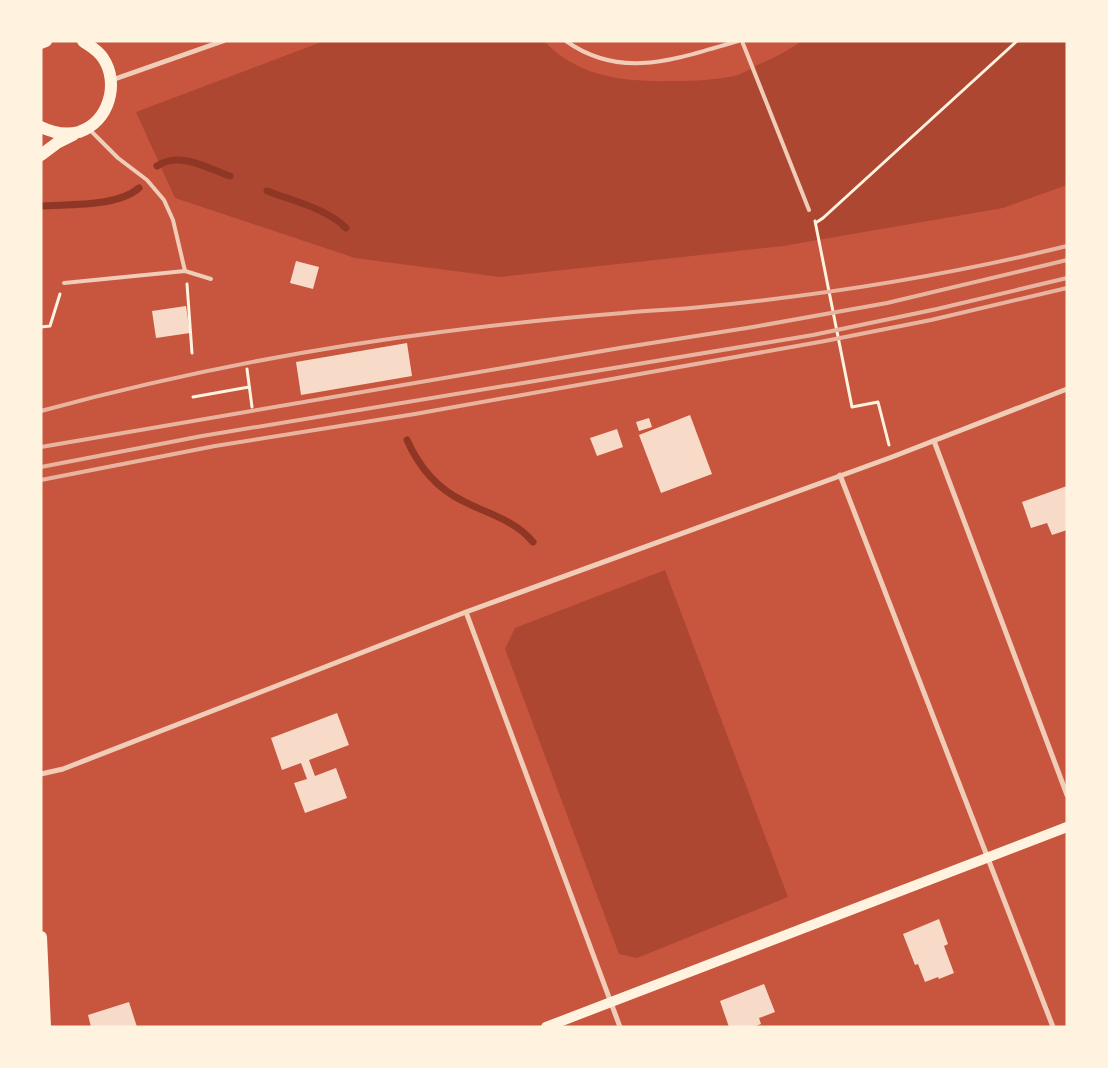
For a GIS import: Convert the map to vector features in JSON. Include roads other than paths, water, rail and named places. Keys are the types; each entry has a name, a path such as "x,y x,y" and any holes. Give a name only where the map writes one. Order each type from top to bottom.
{"main road":[{"path":"41,44 46,41"},
{"path":"41,155 96,121 109,102 112,80 108,68 103,58 95,49 83,41"},
{"path":"41,127 60,133 83,129"},
{"path":"546,1027 1067,827"},
{"path":"41,937 45,1027"}],"street":[{"path":"112,80 223,41"},
{"path":"41,774 63,769 466,612 892,457 1067,389"},
{"path":"934,441 1067,795"},
{"path":"840,476 989,857 1053,1027"},
{"path":"466,612 620,1027"}],"lane":[{"path":"566,41 581,51 598,58 632,64 650,64 738,41"},
{"path":"742,41 809,210"},
{"path":"83,129 147,180 164,200 173,220 185,271"},
{"path":"64,283 185,271 211,279"}],"waterway":[{"path":"157,166 174,160 184,160 203,165 230,176"},
{"path":"41,206 106,202 130,194 139,188"},
{"path":"267,191 319,210 346,228"},
{"path":"407,440 429,476 445,490 453,496 510,523 526,534 533,542"}],"railway":[{"path":"41,411 140,386 240,364 340,346 509,324 793,297 930,275 1067,246"},
{"path":"41,447 887,303 1067,260"},
{"path":"41,467 202,436 813,335 937,309 1067,278"},
{"path":"41,480 215,446 415,414 825,341 931,320 1067,288"}]}
